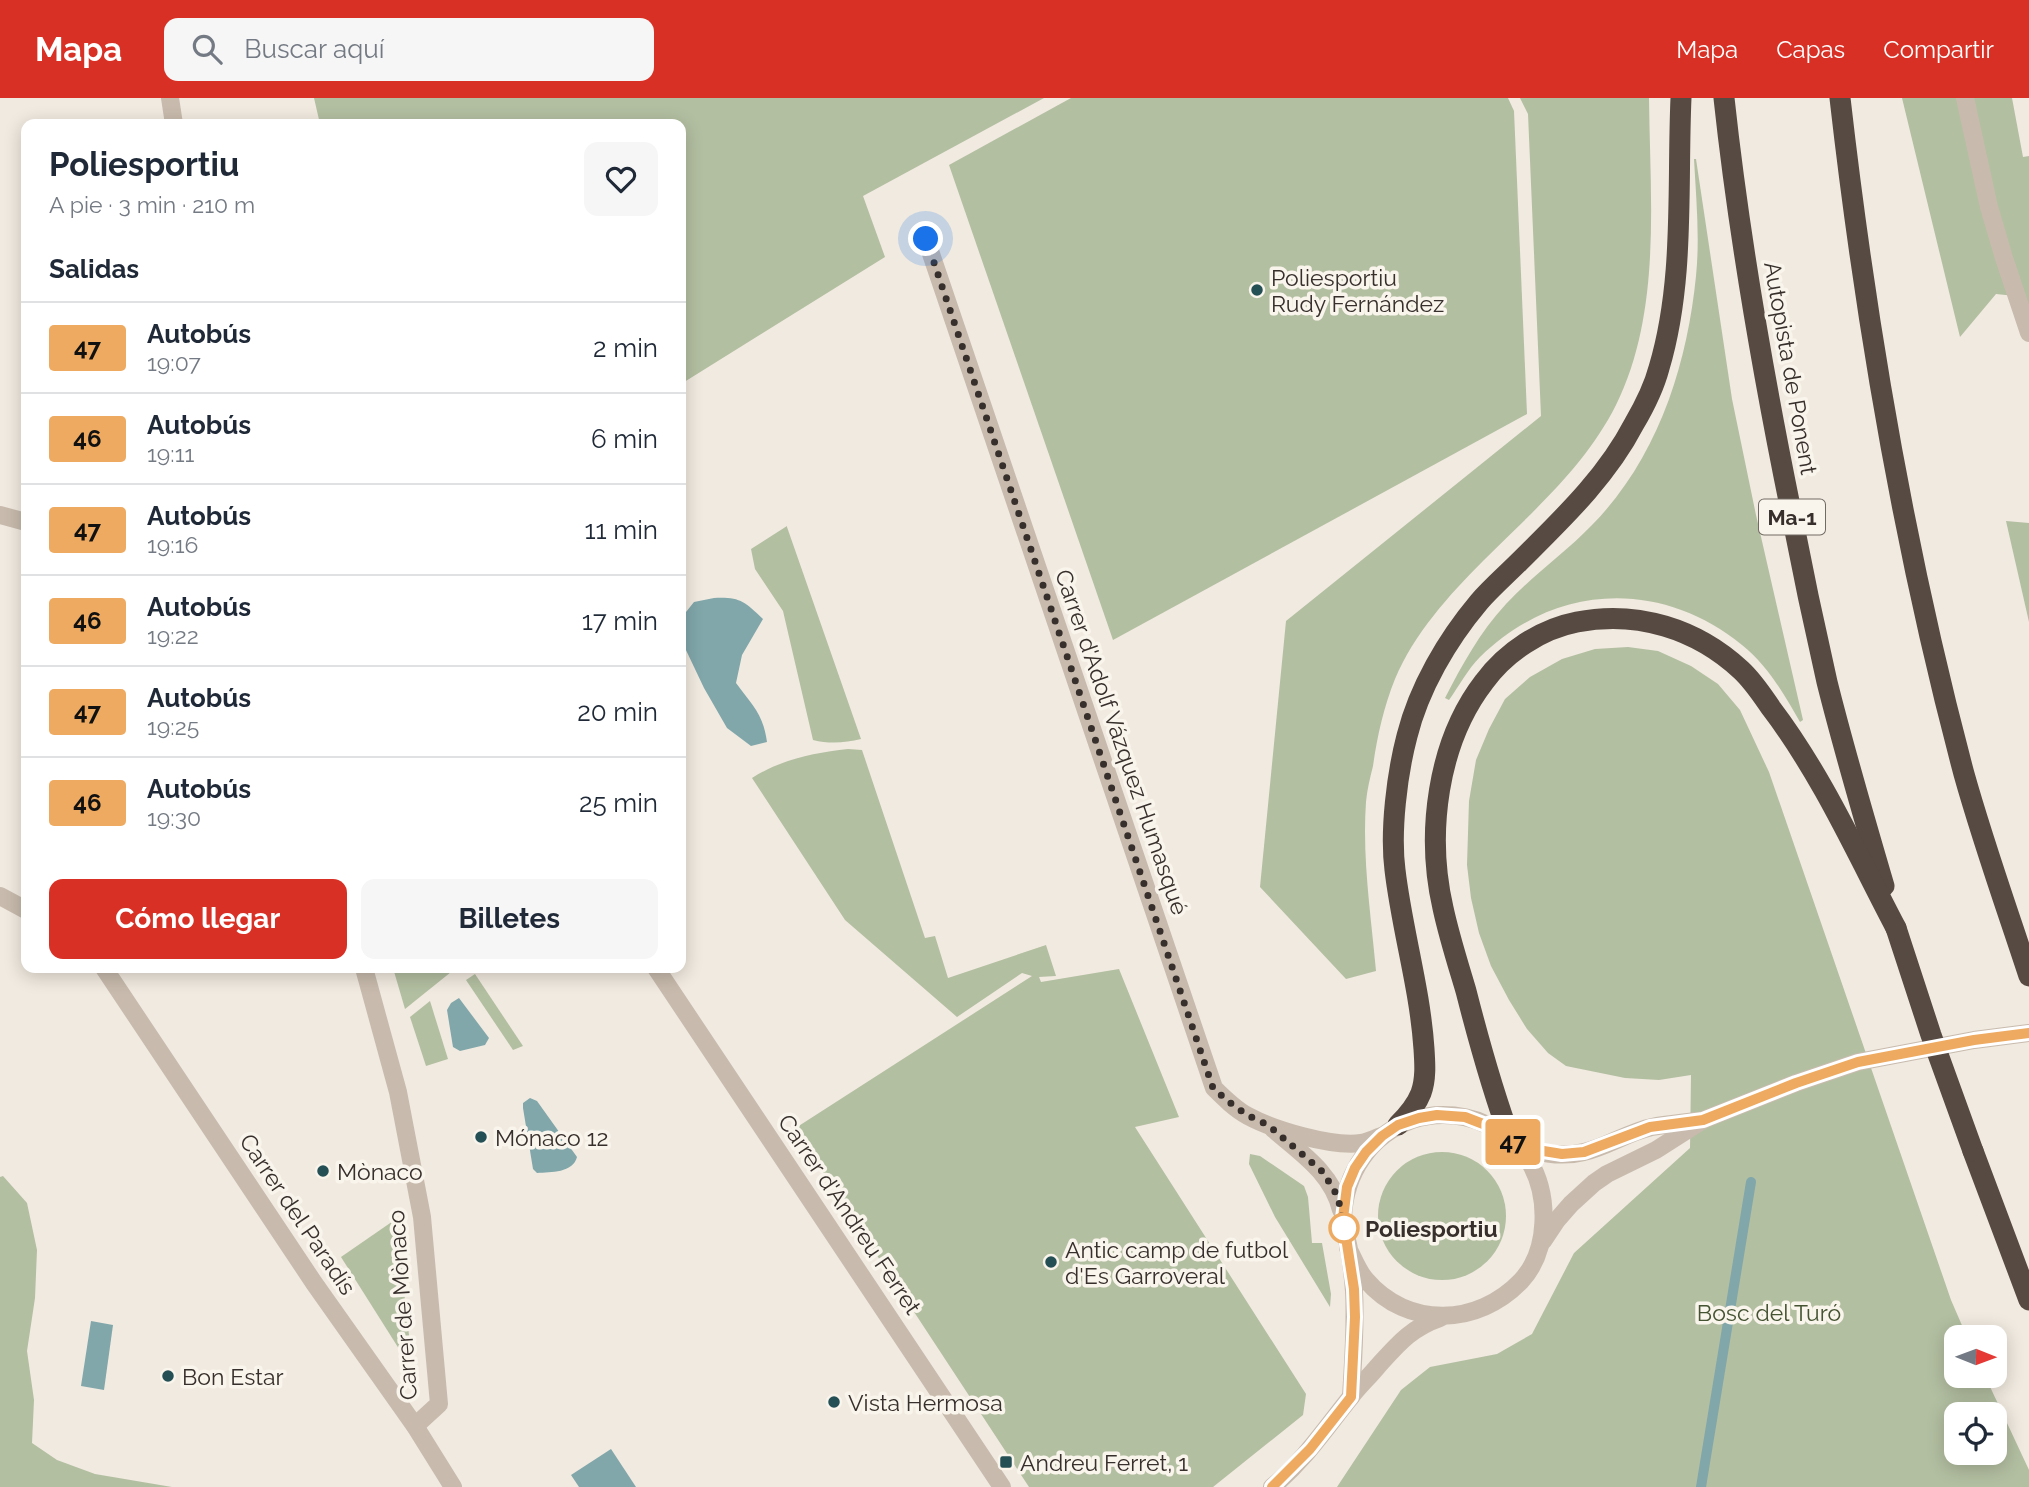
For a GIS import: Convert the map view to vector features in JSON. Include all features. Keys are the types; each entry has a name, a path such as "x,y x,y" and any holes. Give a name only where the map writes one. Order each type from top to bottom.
{"highway":[{"path":"1390,1131 1411,1112 1420,1095 1425,1063 1422,1021 1395,870 1395,822 1407,735 1424,689 1457,632 1480,601 1590,489 1634,425 1659,370 1670,320 1675,271 1681,98"},
{"name":"Autopista de Ponent","path":"1724,98 1748,281 1771,415 1808,598 1847,756 1896,928"},
{"path":"1840,98 1887,423 1921,598 1965,777 2029,976"},
{"path":"1511,1141 1489,1079 1443,907 1436,850 1437,821 1447,761 1464,712 1489,675 1533,639 1568,624 1630,618 1671,627 1726,657 1744,673 1790,732 1813,770 1896,928"},
{"name":"Ma-1","path":"1896,928 1931,1035 2029,1300"}],"street":[{"path":"170,98 173,119"},
{"path":"1965,98 1989,208 2029,333"},
{"name":"Carrer d'Adolf Vázquez Humasqué","path":"926,239 1213,1088 1247,1115 1268,1125 1325,1141 1361,1143 1390,1131"},
{"path":"0,514 21,520"},
{"path":"0,896 21,907"},
{"name":"Carrer del Paradís","path":"107,973 314,1283 415,1426 453,1487"},
{"name":"Carrer de Mònaco","path":"365,973 400,1102 422,1217 439,1404 415,1426"},
{"name":"Carrer d'Andreu Ferret","path":"659,973 1002,1487"},
{"path":"1537,1251 1557,1220 1594,1183 1656,1150 1703,1120 1858,1062 1974,1040 2029,1033"},
{"path":"1343,1218 1347,1187 1366,1152 1390,1131 1419,1118 1437,1115 1465,1117 1491,1127 1525,1148 1562,1154 1584,1152 1650,1127 1703,1120"},
{"path":"1268,1125 1323,1172 1338,1197 1348,1248 1355,1317 1351,1397"},
{"path":"1348,1248 1365,1279 1396,1305 1426,1315 1445,1316 1463,1315 1495,1303 1522,1280 1531,1267 1544,1220 1541,1191 1530,1163 1511,1141"},
{"path":"1272,1487 1322,1435 1351,1397 1408,1334 1445,1316"}],"green space":[{"path":"314,98 1044,98 863,196 885,257 686,381 686,119 319,119"},
{"name":"Poliesportiu Rudy Fernández","path":"1071,98 1508,98 1514,111 1527,414 1113,640 949,165"},
{"path":"1520,98 1649,98 1650,254 1641,332 1631,369 1616,405 1589,449 1538,507 1445,601 1412,646 1395,679 1381,722 1366,802 1366,865 1376,971 1346,979 1260,887 1286,621 1541,416 1528,114"},
{"path":"1902,98 2012,98 2023,157 2029,156 2029,308 2025,297 1996,294 1960,337"},
{"path":"1694,159 1732,399 1803,720 1800,722 1768,671 1751,653 1711,624 1677,609 1643,600 1609,598 1574,603 1541,615 1509,633 1480,657 1449,700 1445,698 1451,686 1488,626 1516,594 1592,525 1615,499 1651,441 1676,377 1692,310 1698,247"},
{"path":"2006,521 2029,523 2029,622"},
{"path":"787,526 861,739 837,742 813,740 783,611 755,569 751,549"},
{"name":"Bosc del Turó","path":"1628,647 1658,651 1691,666 1718,684 1740,710 1769,772 1962,1325 1944,1325 1944,1388 1991,1388 1997,1402 1944,1402 1944,1465 2007,1465 2007,1423 2029,1470 2029,1487 1337,1487 1401,1390 1430,1367 1497,1354 1532,1334 1574,1253 1690,1148 1691,1075 1659,1080 1625,1078 1566,1066 1548,1053 1527,1029 1491,966 1479,933 1467,865 1469,801 1476,760 1505,699 1530,677 1562,659 1595,649"},
{"name":"Antic camp de futbol d'Es Garroveral","path":"848,749 862,750 925,938 935,936 948,978 1046,945 1056,976 1039,977 1041,982 1119,969 1179,1117 1135,1127 1306,1394 1303,1415 1213,1487 1029,1487 794,1129 1032,976 1022,973 957,1017 845,920 752,778 798,758"},
{"path":"394,973 450,973 405,1009"},
{"path":"475,974 523,1046 513,1050 466,980"},
{"path":"430,1001 448,1059 426,1066 410,1017"},
{"path":"1442,1152 1466,1157 1487,1171 1501,1192 1506,1216 1501,1240 1487,1261 1466,1275 1442,1280 1418,1275 1397,1261 1383,1240 1378,1216 1383,1192 1397,1171 1418,1157"},
{"path":"1250,1154 1260,1156 1304,1186 1308,1197 1312,1243 1322,1243 1331,1294 1330,1307 1275,1217 1249,1164"},
{"path":"3,1176 27,1203 37,1250 35,1298 27,1351 34,1400 32,1443 57,1460 95,1474 172,1487 0,1487 0,1177"},
{"path":"396,1219 413,1371 341,1257"}],"water":[{"path":"730,598 741,601 763,619 742,655 736,683 760,716 767,742 751,746 727,728 704,688 686,650 686,612 694,602"},
{"path":"459,998 489,1038 485,1045 460,1051 453,1047 447,1010 451,1003"},
{"path":"530,1098 537,1101 577,1157 566,1169 537,1173 533,1169 523,1108 523,1103"},
{"path":"91,1321 113,1325 104,1390 81,1386"},
{"path":"611,1449 636,1487 579,1487 571,1475"}],"waterway":[{"path":"1701,1487 1751,1182"}],"bus line":[{"name":"47","path":"1272,1487 1310,1449 1351,1397 1355,1317 1354,1289 1343,1218 1347,1187 1366,1152 1398,1125 1437,1115 1465,1117 1491,1127 1525,1148 1562,1154 1584,1152 1650,1127 1703,1120 1858,1062 1974,1040 2029,1033"}],"place":[{"name":"Poliesportiu Rudy Fernández","path":"1257,290"},
{"name":"Mónaco 12","path":"481,1137"},
{"name":"Mònaco","path":"323,1171"},
{"name":"Poliesportiu","path":"1344,1228"},
{"name":"Antic camp de futbol d'Es Garroveral","path":"1051,1262"},
{"name":"Bon Estar","path":"168,1376"},
{"name":"Vista Hermosa","path":"834,1402"},
{"name":"Andreu Ferret, 1","path":"1006,1462"}],"route":[{"path":"926,239 1213,1088 1247,1115 1268,1125 1323,1172 1338,1197 1345,1233 1344,1228"}]}
